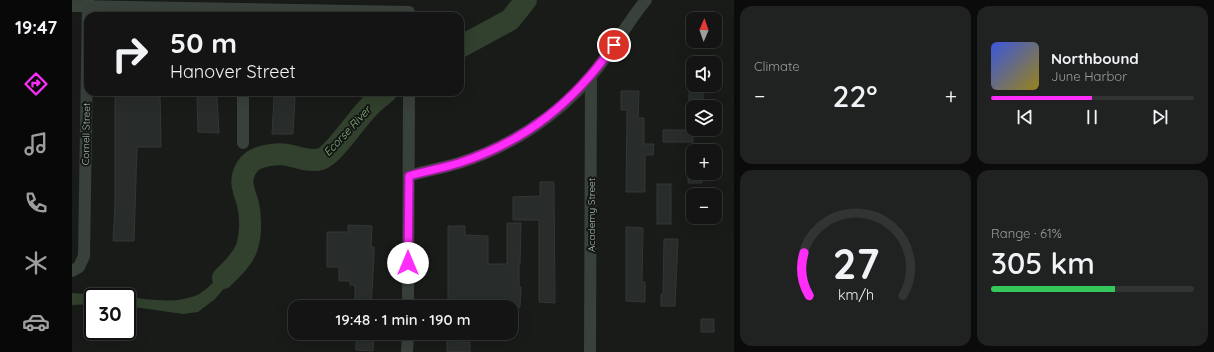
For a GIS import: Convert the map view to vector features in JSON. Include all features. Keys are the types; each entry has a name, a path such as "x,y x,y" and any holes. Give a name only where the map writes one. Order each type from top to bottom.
{"street":[{"path":"409,12 410,0"},
{"path":"409,176 458,163 506,143 550,116 575,94 591,77 646,0"},
{"path":"72,6 88,3 343,12"},
{"name":"Academy Street","path":"590,352 591,77"},
{"name":"Cornell Street","path":"75,269 84,256 87,96"},
{"path":"243,96 243,143"},
{"path":"408,300 409,96"},
{"path":"408,340 408,352"}],"shaded area":[{"path":"240,254 248,258 215,299 198,312 183,314 136,307 136,298 178,300 195,296 212,284"},
{"path":"72,293 84,294 84,304 72,305"}],"building":[{"path":"621,91 639,91 638,118 644,118 644,144 654,144 653,155 645,155 645,192 626,192 627,110 621,110"},
{"path":"689,92 703,92 703,100 689,100"},
{"path":"115,96 160,96 161,147 137,147 134,241 113,241 115,204"},
{"path":"197,96 217,96 219,133 198,132"},
{"path":"274,97 295,97 293,134 272,134"},
{"path":"663,130 686,130 686,136 693,136 693,142 663,142"},
{"path":"688,180 702,180 702,183 688,183"},
{"path":"540,182 554,182 555,303 539,302 539,220 513,220 513,197 540,196"},
{"path":"657,184 671,184 671,224 657,224"},
{"path":"507,223 521,223 519,264 519,287 521,287 520,307 518,307 518,300 448,300 448,226 465,226 465,235 488,236 488,264 507,264"},
{"path":"348,225 372,226 371,247 374,247 374,257 371,300 355,300 355,285 350,285 350,281 339,281 339,267 327,267 327,232 348,232"},
{"path":"626,227 643,228 642,282 645,282 645,302 626,301"},
{"path":"664,239 678,239 675,306 661,306 661,294 663,294"},
{"path":"701,319 714,319 714,332 701,332"},
{"path":"356,340 374,340 373,351 356,350"},
{"path":"447,340 470,342 470,352 447,352"}],"waterway":[{"name":"Ecorse River","path":"464,45 510,20 526,0"},
{"name":"Ecorse River","path":"223,278 240,260 247,247 250,231 250,214 242,181 244,172 250,163 261,157 280,154 310,160 321,159 332,151 363,113 382,96"}],"route":[{"path":"408,263 409,176 458,163 482,154 529,130 550,116 575,94 591,77 614,45"}]}
